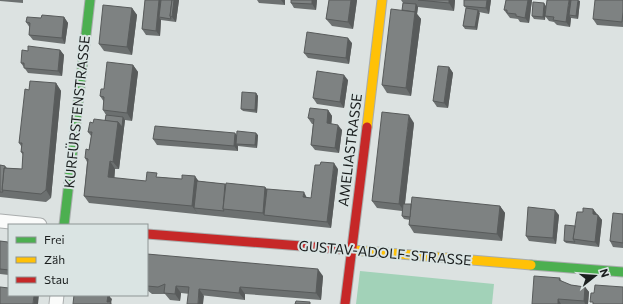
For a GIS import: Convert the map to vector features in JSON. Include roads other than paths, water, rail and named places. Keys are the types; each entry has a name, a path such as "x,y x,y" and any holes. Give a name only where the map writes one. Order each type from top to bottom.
{"street":[{"name":"KURFÜRSTENSTRASSE","path":"64,224 90,0"},
{"name":"AMELIASTRASSE","path":"345,304 382,0"},
{"path":"0,221 30,224"},
{"name":"GUSTAV-ADOLF-STRASSE","path":"148,234 623,272"}]}
